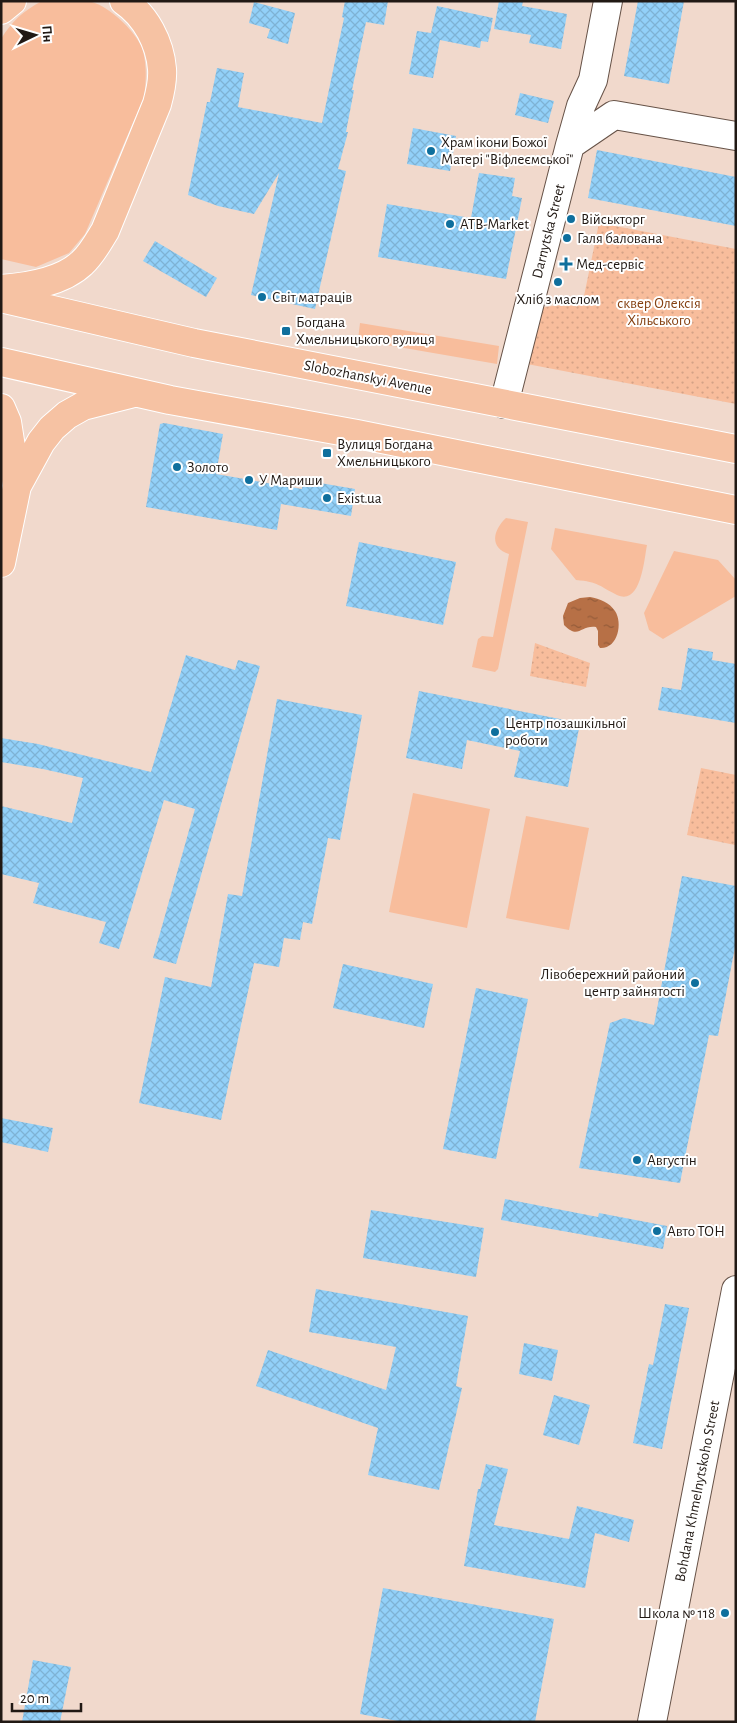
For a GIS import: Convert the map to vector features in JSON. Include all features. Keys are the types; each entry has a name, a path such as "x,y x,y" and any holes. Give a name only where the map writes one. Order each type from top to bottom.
{"main road":[{"path":"1,10 12,1"},
{"path":"1,289 32,285 69,272 82,263 95,248 104,231 161,88 162,69 158,49 150,30 132,4"},
{"name":"Slobozhanskyi Avenue","path":"1,298 194,343 736,449"},
{"path":"1,362 136,392 736,510"},
{"path":"1,563 17,486 40,442 67,415 83,406 136,392"},
{"path":"1,408 7,422 17,486"}],"street":[{"name":"Darnytska Street","path":"504,404 570,145 581,106 594,80 608,1"},
{"path":"570,145 614,114 736,136"},
{"name":"Bohdana Khmelnytskoho Street","path":"652,1722 736,1290"}],"green space":[{"path":"42,1 92,2 107,9 129,29 140,44 143,51 146,74 144,97 85,234 69,253 36,267 1,259 1,39 18,17"},
{"name":"сквер Олексія Хільського","path":"599,223 736,249 736,404 527,364 540,308 583,301"},
{"path":"360,323 499,346 497,364 358,340"},
{"path":"506,518 528,522 498,669 495,672 472,667 478,639 482,636 493,637 509,554 498,548 495,538 498,528"},
{"path":"555,528 647,545 643,570 636,588 625,597 594,583 576,580 551,549"},
{"path":"674,551 718,560 736,580 736,596 663,639 649,630 644,613"},
{"path":"535,643 590,663 586,687 530,676"},
{"path":"701,768 736,775 735,845 687,835"},
{"path":"413,793 490,809 467,928 389,912"},
{"path":"526,816 589,828 569,930 506,918"}],"water":[{"path":"590,597 601,600 613,608 619,622 615,640 606,647 600,648 598,645 598,631 596,627 576,632 564,625 563,616 568,603 580,598"}],"building":[{"path":"345,1 388,1 384,25 366,22 352,90 354,90 346,132 348,132 338,169 346,171 315,309 251,295 279,173 254,214 218,206 188,195 207,102 210,102 217,68 244,73 238,107 322,123 344,18 342,17"},
{"path":"499,1 523,1 522,6 567,14 561,49 529,43 531,35 494,29"},
{"path":"638,1 684,1 669,84 624,76"},
{"path":"254,2 295,13 288,44 267,38 270,29 249,23"},
{"path":"437,6 493,18 488,42 481,41 480,48 440,40 433,78 409,74 417,31 431,33"},
{"path":"520,93 554,101 548,123 515,115"},
{"name":"Храм ікони Божої Матері \"Віфлеємської\"","path":"413,128 456,136 450,171 407,164"},
{"path":"597,150 736,177 736,226 588,198"},
{"name":"ATB-Market","path":"479,173 515,178 512,196 522,198 506,279 378,257 387,204 471,218"},
{"path":"155,241 217,278 206,297 143,261"},
{"path":"164,423 223,434 216,474 302,489 303,480 355,489 351,516 281,504 277,530 146,507 160,424"},
{"path":"359,542 456,562 443,625 346,606"},
{"path":"688,648 713,652 712,660 736,664 736,723 658,710 662,687 681,690"},
{"path":"186,655 235,670 238,660 260,666 176,964 153,958 195,809 164,800 119,949 99,943 106,922 33,903 39,883 1,874 1,806 72,823 83,778 1,762 1,738 38,744 151,772"},
{"name":"Центр позашкільної роботи","path":"419,691 580,723 568,787 514,777 520,751 467,740 462,769 406,758"},
{"path":"277,699 362,715 340,840 328,838 312,924 303,922 300,940 284,938 279,967 254,963 221,1120 139,1103 165,977 211,987 228,894 242,896"},
{"path":"682,876 736,886 736,942 718,1036 709,1035 680,1183 579,1168 610,1023 624,1018 654,1025"},
{"path":"343,964 433,984 424,1028 333,1008"},
{"path":"476,988 528,999 496,1159 443,1149"},
{"path":"1,1118 53,1128 48,1152 1,1142"},
{"path":"505,1199 598,1217 599,1213 667,1226 663,1249 501,1220"},
{"path":"371,1210 484,1228 476,1277 363,1258"},
{"path":"316,1289 468,1316 456,1386 462,1388 439,1490 368,1475 378,1428 256,1386 268,1350 386,1390 396,1347 309,1332"},
{"path":"665,1304 689,1308 662,1449 633,1443 649,1364 653,1365"},
{"path":"524,1343 558,1350 552,1381 519,1374"},
{"path":"554,1395 590,1405 579,1445 543,1435"},
{"path":"486,1464 508,1469 494,1525 569,1539 577,1506 634,1520 629,1542 595,1533 585,1588 464,1566 478,1489 480,1489"},
{"path":"383,1588 554,1619 535,1722 403,1722 360,1714"},
{"path":"33,1660 71,1667 60,1722 22,1722"}],"place":[{"name":"Храм ікони Божої Матері \"Віфлеємської\"","path":"431,151"},
{"name":"Військторг","path":"571,219"},
{"name":"ATB-Market","path":"450,224"},
{"name":"Галя балована","path":"567,238"},
{"name":"Мед-сервіс","path":"566,264"},
{"name":"Хліб з маслом","path":"558,282"},
{"name":"Світ матраців","path":"262,297"},
{"name":"Богдана Хмельницького вулиця","path":"286,331"},
{"name":"Вулиця Богдана Хмельницького","path":"327,453"},
{"name":"Золото","path":"177,467"},
{"name":"У Мариши","path":"249,480"},
{"name":"Exist.ua","path":"327,498"},
{"name":"Центр позашкільної роботи","path":"495,732"},
{"name":"Лівобережний районий центр зайнятості","path":"695,983"},
{"name":"Августін","path":"637,1160"},
{"name":"Авто ТОН","path":"657,1231"},
{"name":"Школа № 118","path":"725,1613"}]}
